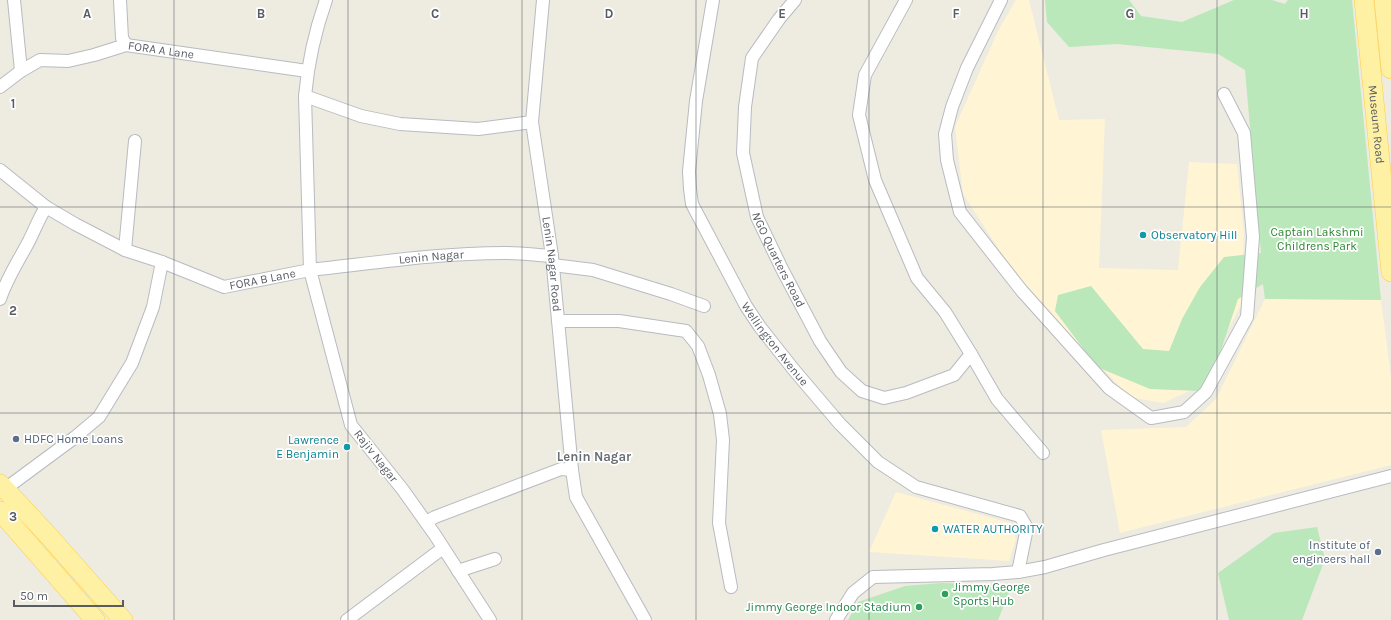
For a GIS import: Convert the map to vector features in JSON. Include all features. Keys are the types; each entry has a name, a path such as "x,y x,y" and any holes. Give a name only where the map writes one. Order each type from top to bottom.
{"main road":[{"name":"Museum Road","path":"1364,0 1391,272"},
{"path":"1386,0 1391,69"},
{"path":"2,486 48,534 124,620"},
{"path":"0,511 95,620"}],"street":[{"path":"14,0 21,71"},
{"path":"120,0 122,38 126,45"},
{"path":"326,0 318,24 307,71 305,96 361,116 400,124 478,129 532,122"},
{"name":"Lenin Nagar Road","path":"543,0 532,122 553,260 572,470 576,497 645,620"},
{"name":"Wellington Avenue","path":"714,0 696,101 689,171 692,204 746,306 794,370 840,424 878,462 916,487 1020,516 1027,528 1018,572"},
{"name":"NGO Quarters Road","path":"795,0 779,19 752,58 745,107 743,154 757,217 782,269 820,341 841,372 862,391 884,398 906,393 954,375 971,354"},
{"path":"906,0 865,75 859,115 875,180 917,278 945,312 997,399 1044,454"},
{"path":"1001,0 967,68 952,107 945,134 947,160 960,212 1022,291 1109,388 1151,418 1184,412 1206,392 1248,317 1253,237 1244,133 1224,94"},
{"name":"FORA A Lane","path":"0,87 21,71 40,60 68,61 94,56 126,45 307,71"},
{"name":"FORA B Lane","path":"0,170 46,207 75,224 125,250 162,262 224,287 310,270 305,96"},
{"path":"125,250 135,141"},
{"path":"0,299 6,283 30,240 39,218 46,207"},
{"name":"Lenin Nagar","path":"310,270 411,258 505,253 553,260 593,270 671,294 704,306"},
{"path":"2,486 74,438 98,417 132,363 153,307 162,262"},
{"name":"Rajiv Nagar","path":"310,270 351,425 403,490 426,522 490,620"},
{"path":"558,321 619,321 686,331 698,346 709,375 720,414 723,440 719,523 731,587"},
{"path":"426,522 435,517 561,469 572,470"},
{"path":"836,620 853,593 873,577 994,574 1018,572 1045,567 1104,550 1391,476"},
{"path":"347,620 443,548"},
{"path":"458,571 495,559"}],"shaded area":[{"path":"1016,0 1029,0 1059,120 1105,119 1099,268 1178,270 1189,162 1237,164 1244,234 1241,305 1198,387 1163,403 1130,397 1023,286 963,194 955,127 998,31"},
{"path":"1265,299 1381,300 1391,376 1391,465 1120,533 1101,430 1186,427 1216,399"},
{"path":"896,492 1011,523 1016,539 1009,561 869,552"}],"green space":[{"name":"Captain Lakshmi Childrens Park","path":"1045,0 1129,0 1141,16 1182,22 1234,0 1272,0 1285,4 1288,0 1352,0 1381,300 1265,299 1263,284 1238,299 1216,365 1199,391 1150,389 1097,367 1055,311 1058,295 1091,286 1143,349 1169,351 1182,319 1200,287 1224,257 1261,253 1245,70 1218,54 1117,44 1069,47 1047,22"},
{"path":"1317,527 1325,559 1302,620 1229,620 1218,573 1274,533"},
{"name":"Jimmy George Sports Hub","path":"941,583 1012,585 998,620 848,620 858,602 905,586"}],"place":[{"name":"Observatory Hill","path":"1143,235"},
{"name":"HDFC Home Loans","path":"16,439"},
{"name":"Lawrence E Benjamin","path":"347,447"},
{"name":"WATER AUTHORITY","path":"935,529"},
{"name":"Institute of engineers hall","path":"1378,552"},
{"name":"Jimmy George Sports Hub","path":"945,594"},
{"name":"Jimmy George Indoor Stadium","path":"919,607"}],"district":[{"name":"Lenin Nagar","path":"594,456"}]}
